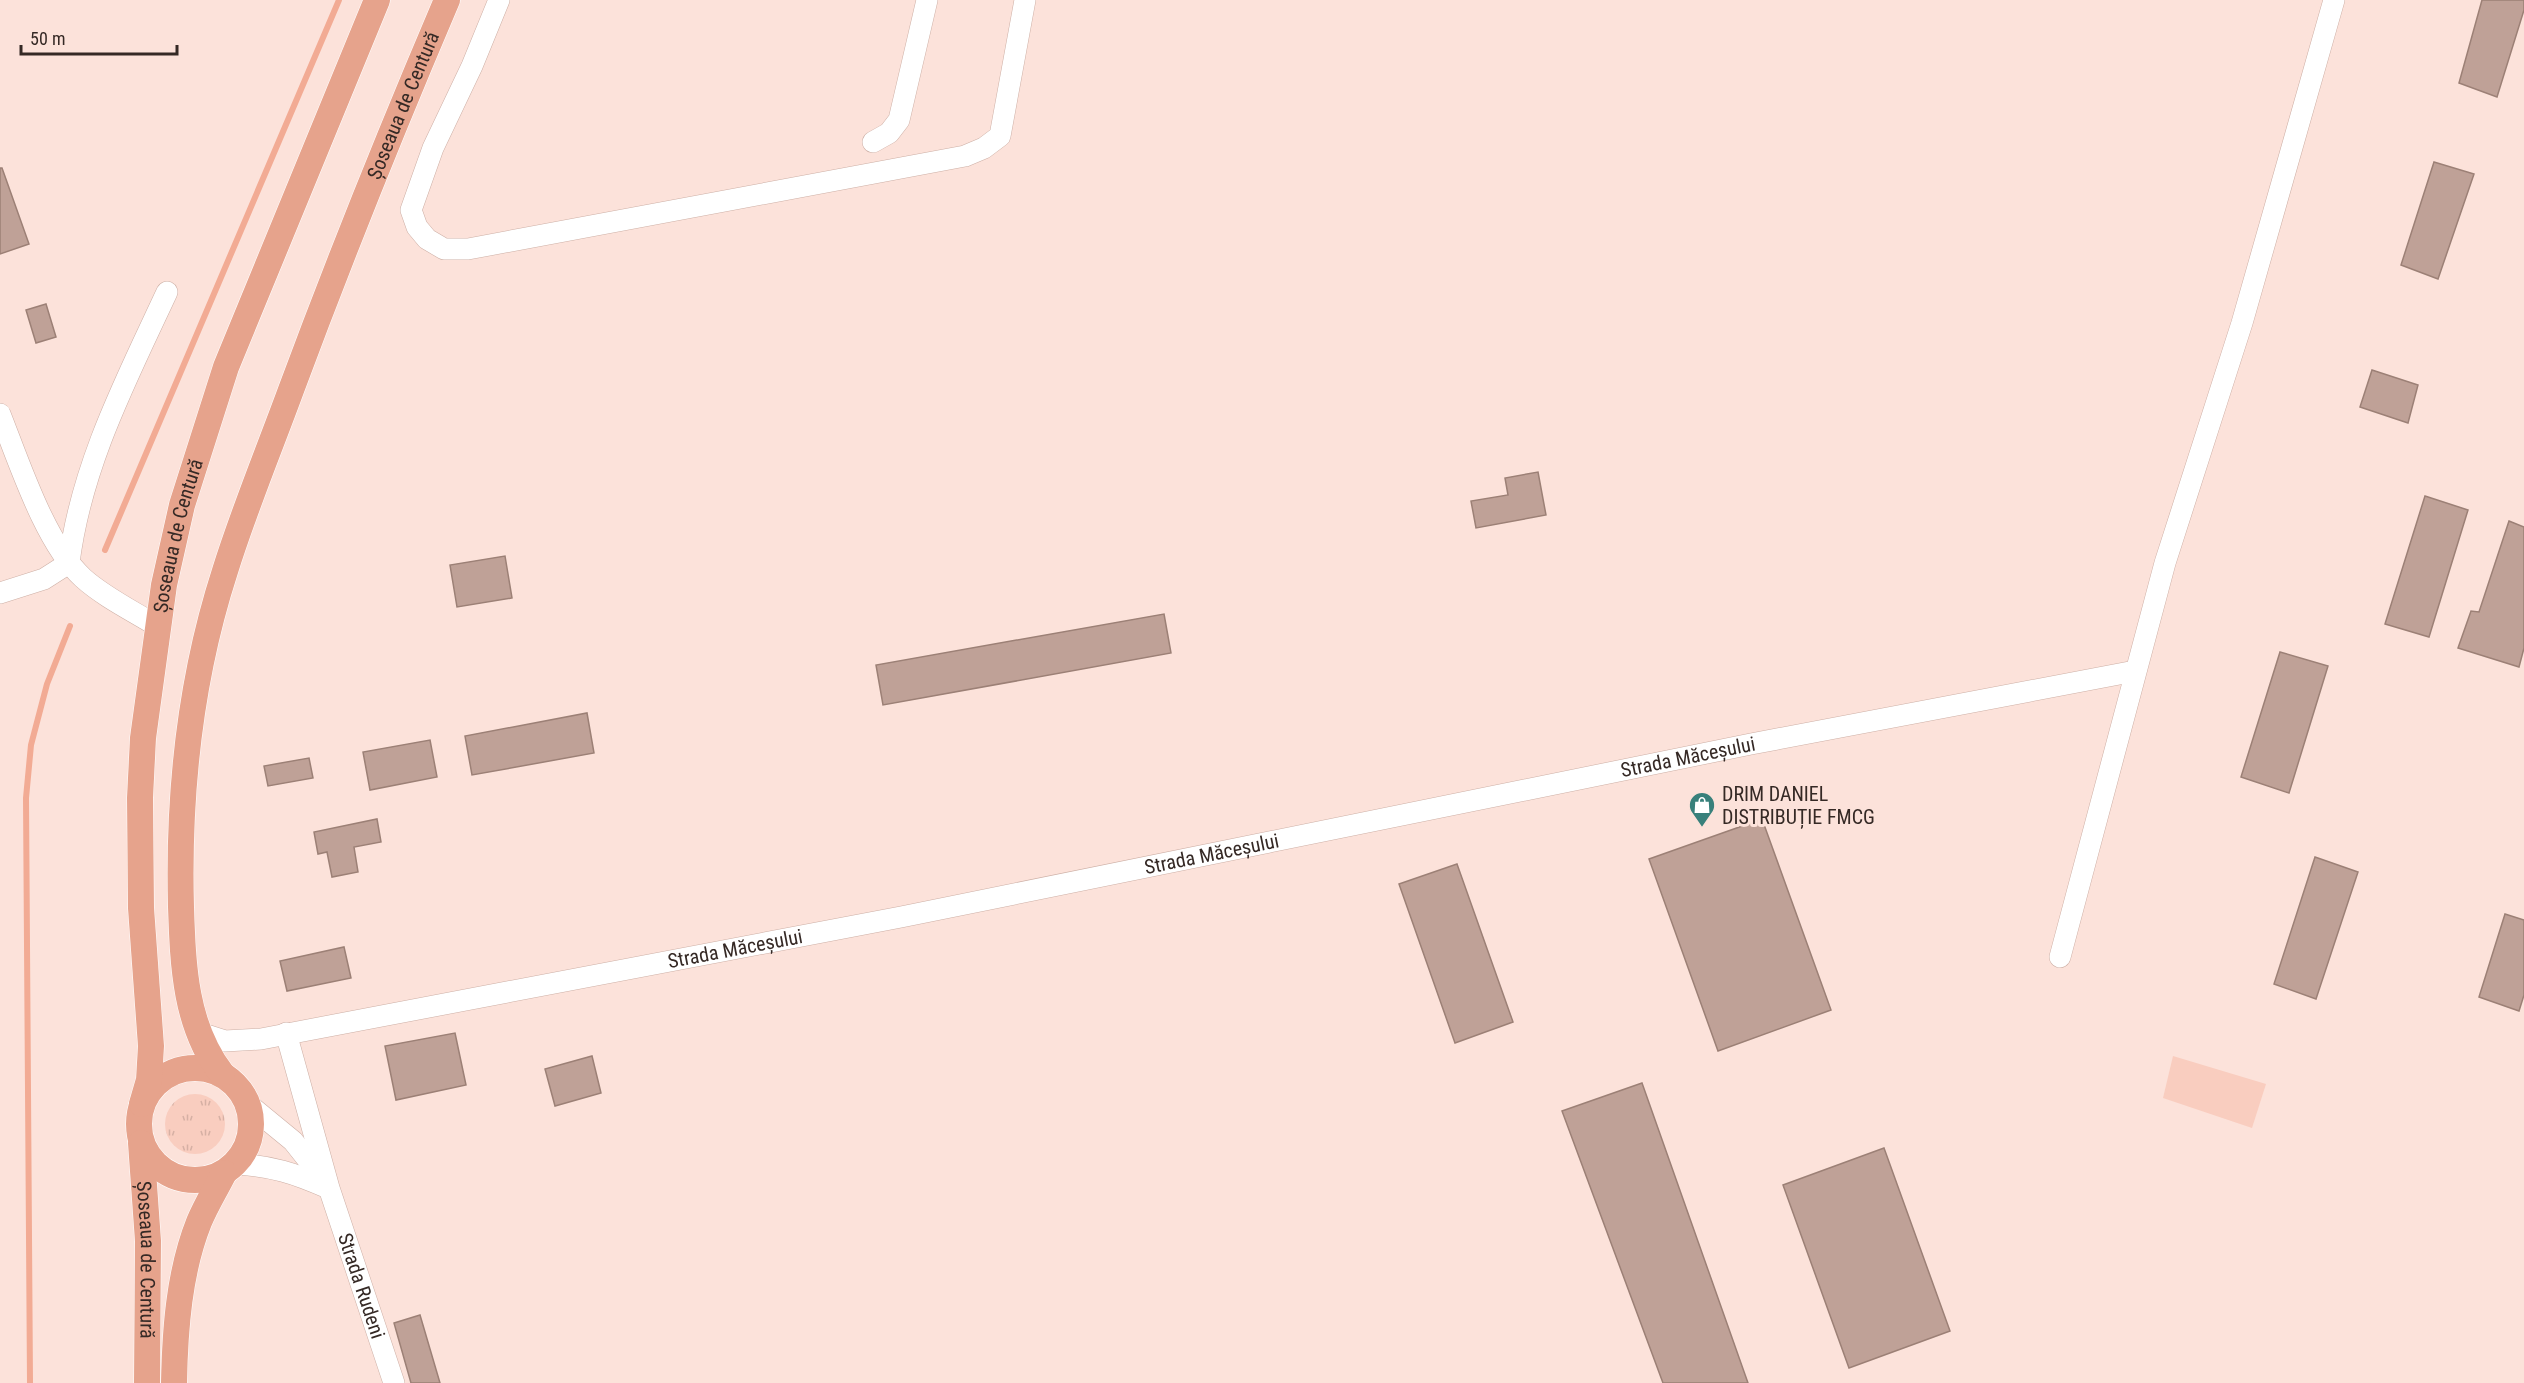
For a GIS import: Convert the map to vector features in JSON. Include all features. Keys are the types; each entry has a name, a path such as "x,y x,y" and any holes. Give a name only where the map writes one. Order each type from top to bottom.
{"main road":[{"name":"Șoseaua de Centură","path":"147,1383 148,1240 139,1114 149,1080 151,1046 141,908 140,798 143,738 157,626 182,505 226,367 377,0"},
{"name":"Șoseaua de Centură","path":"174,1383 179,1316 192,1242 230,1168 246,1148 252,1130 248,1104 233,1082 222,1074 208,1056 197,1032 185,967 180,859 185,770 204,647 225,572 328,290 363,198 447,0"},
{"path":"142,1104 158,1082 176,1071 196,1067 222,1074"},
{"name":"Șoseaua de Centură","path":"140,1137 150,1158 178,1178 202,1180 230,1168"}],"street":[{"path":"499,0 472,66 433,148 411,210 417,227 427,239 444,249 468,249 965,156 984,148 1000,136 1025,0"},
{"path":"873,142 889,134 899,120 927,0"},
{"path":"2060,957 2165,563 2246,312 2334,0"},
{"path":"0,593 44,579 69,563 74,526 107,422 167,292"},
{"path":"0,414 37,503 69,563 84,579 157,626"},
{"name":"Strada Măceșului","path":"197,1032 225,1041 261,1039 901,917 1729,749 2135,671"},
{"name":"Strada Rudeni","path":"286,1033 329,1188 394,1383"},
{"path":"248,1104 292,1141 329,1188"},
{"path":"230,1168 286,1170 329,1188"}],"green space":[{"path":"2173,1056 2266,1084 2252,1128 2163,1098"},
{"path":"189,1094 201,1094 217,1102 223,1112 225,1124 223,1136 217,1146 201,1154 189,1154 173,1146 165,1130 165,1118 173,1102"}],"building":[{"path":"2482,0 2524,0 2524,10 2497,97 2459,83"},
{"path":"2434,162 2474,174 2438,279 2401,265"},
{"path":"0,168 2,168 29,244 0,254"},
{"path":"46,304 56,337 36,343 26,310"},
{"path":"2372,370 2418,385 2408,423 2360,407"},
{"path":"1538,472 1546,515 1476,528 1471,501 1508,495 1505,478"},
{"path":"2425,496 2468,510 2429,637 2385,624"},
{"path":"2509,521 2524,527 2524,648 2519,667 2458,648 2471,611 2479,612"},
{"path":"505,556 512,598 457,607 450,565"},
{"path":"1164,614 1171,653 883,705 876,665"},
{"path":"2280,652 2328,666 2289,793 2241,777"},
{"path":"587,713 594,753 472,775 465,736"},
{"path":"430,740 437,777 370,790 363,752"},
{"path":"309,758 313,778 268,786 264,766"},
{"path":"377,819 381,842 354,847 358,872 332,877 327,852 318,854 314,832"},
{"path":"1762,819 1831,1010 1718,1051 1649,859"},
{"path":"2315,857 2358,872 2316,999 2274,984"},
{"path":"1457,864 1513,1022 1455,1043 1399,884"},
{"path":"2505,914 2524,920 2524,995 2519,1011 2479,997"},
{"path":"344,947 351,978 287,991 280,961"},
{"path":"455,1033 466,1085 396,1100 385,1046"},
{"path":"592,1056 601,1093 555,1106 545,1069"},
{"path":"1642,1083 1748,1383 1663,1383 1562,1111"},
{"path":"1884,1148 1950,1331 1849,1368 1783,1185"},
{"path":"420,1315 440,1383 411,1383 394,1323"}],"waterway":[{"path":"105,550 339,0"},
{"path":"30,1383 26,798 31,745 47,684 70,626"}],"place":[{"name":"DRIM DANIEL DISTRIBUȚIE FMCG","path":"1702,828"}]}
